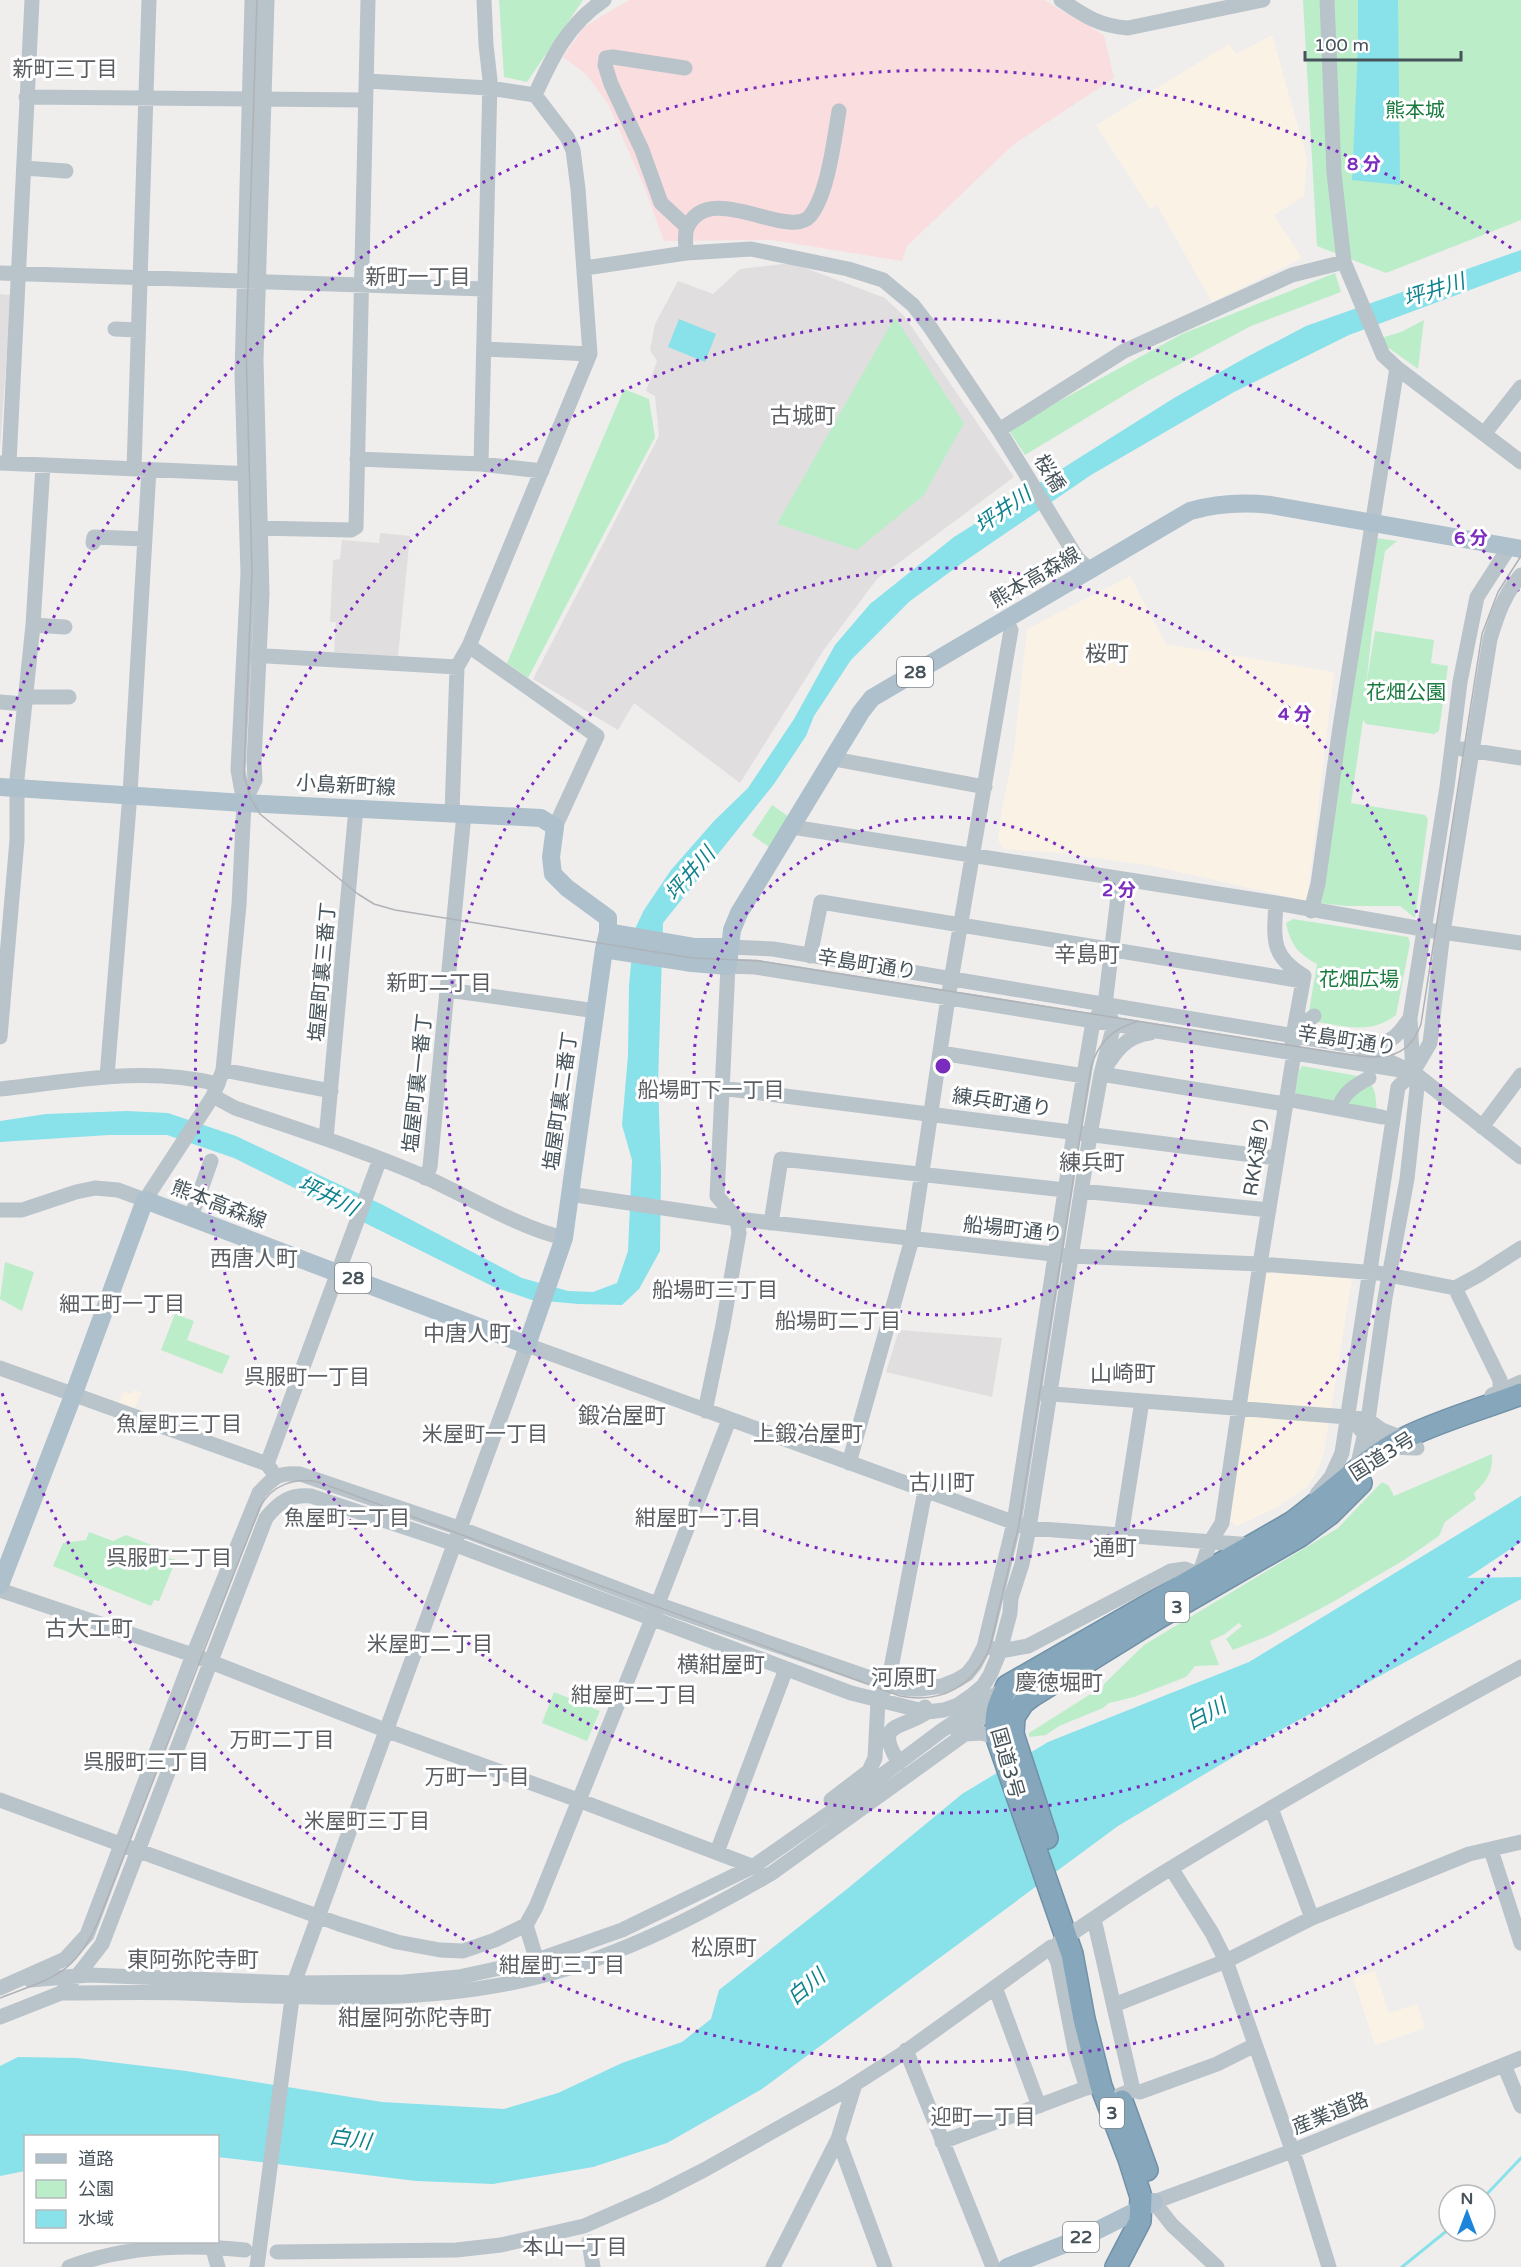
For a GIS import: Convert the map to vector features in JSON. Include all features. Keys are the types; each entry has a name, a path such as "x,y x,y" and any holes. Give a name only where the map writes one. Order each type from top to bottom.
{"highway":[{"name":"国道3号","path":"1000,1726 1014,1717 1023,1703 1085,1661 1300,1536 1330,1514 1351,1492 1413,1442 1443,1423 1511,1398"},
{"name":"国道3号","path":"1131,2267 1152,2224 1147,2205 1141,2197 1138,2184 1094,2085 1070,1928 1000,1726 1008,1686 1291,1523 1357,1469 1390,1448 1413,1442 1511,1398"},
{"name":"国道3号","path":"1070,1928 1084,1951 1113,2079 1126,2092 1150,2178 1147,2205 1116,2267"}],"main road":[{"name":"熊本高森線","path":"729,956 732,930 739,913 861,712 872,698 1190,511 1211,505 1231,503 1271,505 1371,524 1517,543"},
{"name":"小島新町線","path":"9,787 541,818 555,827"},
{"path":"555,827 551,857 553,874 567,888 608,918 606,940 694,955 729,956"},
{"name":"塩屋町裏二番丁","path":"527,1345 564,1238 606,940"},
{"name":"熊本高森線","path":"0,1588 145,1200 527,1345"},
{"name":"22","path":"1007,2267 1088,2235 1147,2205"}],"street":[{"path":"32,0 18,273 4,463 252,474"},
{"path":"107,1076 130,794 145,539 138,330 148,0"},
{"path":"252,0 257,98"},
{"path":"0,1210 22,1210 94,1188 118,1190 145,1200 177,1148 201,1115 218,1083 238,905 244,802 255,780 248,573 254,528 252,474 242,374 251,283 257,98 267,0"},
{"path":"254,528 351,530 356,528 368,0"},
{"path":"481,464 489,88 484,0"},
{"path":"535,95 557,48 575,23 604,0"},
{"path":"1061,0 1094,22 1110,27 1128,28 1263,0"},
{"path":"1327,0 1334,173 1344,262 1374,336 1383,355 1397,368 1521,462"},
{"path":"686,68 613,57 606,58 605,65 662,203 687,227"},
{"path":"252,656 457,667 469,646 590,354 578,182 573,150 567,137 535,95 489,88 367,81"},
{"path":"26,97 366,100"},
{"path":"686,253 687,227 698,213 712,209 731,209 786,222 802,223 810,217 823,193 839,111"},
{"path":"24,168 66,171"},
{"name":"桜橋","path":"585,268 686,253 751,249 848,269 883,280 913,305 999,430 1077,558 1091,571"},
{"path":"999,430 1124,351 1292,275 1344,262"},
{"path":"0,273 485,289"},
{"path":"115,329 138,330"},
{"path":"484,349 590,354"},
{"path":"1311,911 1318,884 1333,770 1397,368"},
{"path":"1484,434 1521,387"},
{"path":"357,459 481,464 542,471"},
{"path":"0,1036 16,840 9,787 25,700 33,625 43,465"},
{"path":"93,543 94,537 145,539"},
{"path":"1351,1492 1366,1427 1389,1275 1407,1179 1417,1088 1413,1072 1410,1018 1452,748 1460,682 1477,597 1517,543"},
{"path":"1291,1523 1331,1477 1342,1453 1348,1417 1363,1272 1385,1181 1398,1087 1413,1072 1430,1043 1490,639 1498,613 1511,586 1521,575"},
{"path":"849,1462 912,1239 948,998 1011,630 1006,620"},
{"path":"33,625 65,627"},
{"path":"469,646 597,736 555,827"},
{"name":"塩屋町裏一番丁","path":"425,1178 430,1167 448,990 458,813 457,667"},
{"path":"0,702 69,697"},
{"path":"1452,748 1521,759"},
{"path":"834,759 985,787"},
{"name":"塩屋町裏三番丁","path":"326,1139 356,808"},
{"path":"792,827 1521,943"},
{"path":"61,1993 102,1944 139,1852 209,1661 266,1518 278,1504 299,1495 311,1496 454,1544 651,1619 878,1701 927,1712 944,1710 958,1705 983,1686 1000,1651 1029,1528 1090,1135 1101,1074 1114,1025 1106,1005 1120,880"},
{"path":"810,956 821,902 1303,978"},
{"path":"1276,903 1276,948 1292,969 1303,978"},
{"name":"辛島町通り","path":"729,956 773,949 1293,1035 1355,1046 1413,1072"},
{"path":"705,1411 739,1233 737,1219 717,1196 729,956"},
{"name":"辛島町通り","path":"729,956 755,967 1413,1072"},
{"name":"RKK通り","path":"1199,1575 1210,1542 1222,1523 1260,1264 1288,1102 1294,1053 1293,1035 1303,978"},
{"path":"448,990 596,1011"},
{"path":"0,1368 271,1470 300,1474 459,1528 657,1604 888,1684 907,1689 942,1686 967,1674 984,1647 1014,1523 1093,1022 1106,1005"},
{"path":"1296,1019 1309,1020 1314,1016"},
{"path":"1355,1046 1384,1043 1399,1035 1410,1018"},
{"path":"1101,1074 1119,1046 1139,1034 1165,1031"},
{"path":"940,1053 1084,1076"},
{"path":"1413,1072 1521,1157"},
{"path":"0,1089 107,1076 154,1074 218,1083 331,1091"},
{"path":"1101,1074 1382,1117"},
{"path":"1482,1127 1521,1076"},
{"path":"1339,1109 1346,1094 1356,1084 1369,1078"},
{"path":"218,1083 235,1108 380,1159 510,1217 564,1238"},
{"name":"練兵町通り","path":"721,1088 1277,1158"},
{"path":"6,1986 65,1959 87,1935 193,1655 259,1493 271,1470 337,1272 380,1159"},
{"path":"771,1223 782,1159 1065,1190"},
{"path":"190,1217 211,1161"},
{"path":"1081,1191 1269,1210"},
{"name":"船場町通り","path":"569,1194 737,1219 1071,1256 1260,1264 1363,1272 1455,1288"},
{"path":"1521,1248 1455,1288 1511,1398 1521,1382"},
{"path":"257,2267 293,1990 385,1730 527,1345 1029,1528 1252,1545"},
{"path":"1034,1393 1348,1417 1366,1427 1390,1448"},
{"path":"1121,1536 1142,1401"},
{"path":"0,1800 318,1917 398,1942 451,1952 477,1948 526,1925 536,1907 729,1420"},
{"path":"1366,1427 1382,1430 1413,1442"},
{"path":"778,1849 802,1822 869,1771 875,1758 878,1701 888,1684 925,1491"},
{"path":"984,1647 1000,1651 1028,1646 1171,1571 1180,1569 1199,1575"},
{"path":"0,1588 193,1655 385,1730 772,1873"},
{"path":"277,2252 456,2250 501,2245 584,2226 655,2195 704,2170 855,2084 995,1987 1070,1928 1271,1808 1521,1667"},
{"path":"717,1852 786,1668"},
{"path":"6,1986 37,1978 114,1976 404,1996 461,1991 540,1976 629,1947 738,1893 772,1873 1008,1686"},
{"path":"920,1689 927,1712"},
{"path":"899,1763 888,1745 888,1737 899,1724 918,1718 927,1712"},
{"path":"945,1737 1000,1726"},
{"path":"0,2017 61,1993 293,1990 459,1977 537,1960 622,1930 754,1866 899,1763 945,1737 962,1731 1000,1726"},
{"path":"1271,1808 1312,1918"},
{"path":"1114,2004 1226,1961 1312,1918 1469,1854 1521,1842"},
{"path":"1491,1850 1521,1943"},
{"path":"1171,1868 1212,1933 1226,1961 1292,2151 1329,2267"},
{"path":"526,1925 540,1976"},
{"path":"1070,1928 1114,2004 1126,2092 1140,2092 1218,2064 1255,2045"},
{"path":"102,1944 102,1965 114,1976"},
{"path":"995,1987 1039,2106"},
{"path":"906,2050 993,2267"},
{"name":"産業道路","path":"1147,2205 1292,2151 1521,2058"},
{"path":"1504,2065 1521,2106"},
{"path":"773,2267 838,2139 855,2084"},
{"path":"942,2142 1094,2085"},
{"path":"838,2139 885,2267"},
{"path":"1147,2205 1217,2267"},
{"path":"589,2242 593,2267"},
{"path":"69,2267 84,2261 147,2250 212,2246 245,2250"},
{"path":"212,2246 218,2267"}],"shaded area":[{"path":"629,0 1044,0 1104,35 1114,78 1013,145 907,246 902,261 772,240 664,241 644,186 608,104 586,74 563,57 584,27"},
{"path":"1272,35 1307,159 1304,196 1274,215 1302,258 1212,302 1157,205 1150,209 1096,125 1229,44 1236,54"},
{"path":"792,263 885,298 905,317 1014,477 877,579 823,651 740,783 634,703 618,730 533,679 659,436 655,396 646,391 657,361 650,350 655,324 678,281 713,294 740,269"},
{"path":"0,294 11,295 0,449"},
{"path":"380,533 410,536 398,656 334,652 336,622 330,622 333,560 340,559 342,540 379,543"},
{"path":"1130,576 1166,644 1334,672 1307,901 1153,866 1061,853 1003,849 998,840 1014,750 1027,629"},
{"path":"1266,1273 1352,1278 1331,1409 1247,1403"},
{"path":"899,1330 1002,1338 992,1397 886,1372"},
{"path":"134,1390 141,1392 134,1412 118,1406 123,1392 132,1394"},
{"path":"1245,1416 1329,1422 1324,1452 1318,1470 1307,1487 1279,1506 1237,1526 1229,1521"},
{"path":"1375,1971 1389,2013 1417,2004 1425,2028 1375,2045 1353,1978"}],"green space":[{"path":"499,0 583,0 527,82 504,77"},
{"name":"熊本城","path":"1303,0 1521,0 1521,220 1386,273 1317,246"},
{"path":"1335,273 1341,292 1251,326 1146,382 1025,455 1008,429 1182,334"},
{"path":"895,317 964,423 924,495 857,550 777,524"},
{"path":"1424,320 1418,369 1386,346 1381,338 1401,332"},
{"path":"624,389 649,399 655,437 528,678 507,663"},
{"name":"花畑公園","path":"1369,537 1397,541 1385,551 1366,686 1375,631 1434,640 1431,663 1448,666 1439,731 1434,734 1366,724 1363,720 1351,803 1425,815 1428,819 1415,918 1400,906 1347,906 1319,903"},
{"path":"772,805 789,817 769,847 752,835"},
{"name":"花畑広場","path":"1293,919 1408,937 1410,943 1396,1015 1376,1025 1365,1027 1311,1021 1308,1017 1317,964 1304,956 1293,943 1286,923"},
{"path":"1302,1066 1369,1078 1375,1093 1377,1112 1294,1098"},
{"path":"5,1262 34,1272 22,1311 0,1299"},
{"path":"175,1314 194,1321 187,1340 230,1356 222,1374 161,1350"},
{"path":"1492,1454 1490,1471 1486,1480 1474,1493 1476,1499 1445,1522 1439,1536 1404,1560 1331,1603 1268,1636 1233,1650 1226,1639 1242,1626 1239,1623 1225,1634 1210,1641 1219,1665 1195,1666 1186,1677 1134,1697 1109,1703 1103,1708 1059,1726 1046,1735 1029,1737 1029,1733 1089,1695 1102,1692 1104,1684 1144,1645 1338,1528 1382,1482 1389,1486 1394,1496"},
{"path":"89,1532 113,1541 126,1535 164,1550 169,1558 176,1560 159,1601 154,1600 151,1606 53,1566 63,1543 86,1540"},
{"path":"554,1692 600,1711 587,1741 542,1723"}],"water":[{"path":"1358,0 1398,0 1400,185 1352,180"},
{"name":"坪井川","path":"1521,250 1521,271 1349,335 1234,392 1091,475 910,601 851,660 814,716 806,736 774,784 663,923 658,1083 661,1170 660,1251 639,1289 622,1305 532,1300 494,1287 234,1158 167,1135 109,1135 0,1142 0,1121 46,1114 127,1111 168,1113 236,1136 381,1204 522,1278 568,1291 593,1292 617,1283 628,1251 632,1160 622,1125 634,931 644,910 671,870 714,821 748,788 794,719 835,645 870,604 954,537 1174,398 1245,358 1306,326"},
{"path":"679,319 716,334 705,362 668,347"},
{"name":"白川","path":"1521,1496 1521,1542 1467,1578 1521,1577 1521,1599 1255,1744 1118,1826 762,2089 667,2143 593,2167 493,2184 416,2181 219,2157 219,2135 24,2135 24,2171 0,2176 0,2066 18,2057 77,2058 186,2071 382,2102 504,2109 558,2093 622,2063 682,2042 711,2019 719,1990 962,1794 1048,1742 1249,1662"}],"waterway":[{"path":"1497,2183 1521,2158"},
{"path":"1402,2267 1437,2239"}],"tram line":[{"path":"257,0 246,346 252,571 244,776 251,799 260,814 358,894 374,904 395,910 693,958 759,961 1346,1054 1372,1057 1396,1054 1406,1048 1421,1024 1482,634 1498,592 1521,556"},
{"path":"0,1998 35,1985 61,1971 72,1963 91,1936 260,1507 271,1493 284,1484 300,1481 318,1482 900,1696 930,1697 943,1694 966,1682 983,1661 990,1647 1019,1524 1091,1067 1107,1038 1136,1022"}],"district":[{"name":"新町三丁目","path":"65,69"},
{"name":"新町一丁目","path":"418,277"},
{"name":"古城町","path":"803,415"},
{"name":"桜町","path":"1107,653"},
{"name":"辛島町","path":"1087,954"},
{"name":"新町二丁目","path":"439,983"},
{"name":"船場町下一丁目","path":"711,1090"},
{"name":"練兵町","path":"1092,1162"},
{"name":"西唐人町","path":"254,1258"},
{"name":"船場町三丁目","path":"715,1290"},
{"name":"細工町一丁目","path":"122,1304"},
{"name":"船場町二丁目","path":"838,1321"},
{"name":"中唐人町","path":"467,1333"},
{"name":"山崎町","path":"1123,1373"},
{"name":"呉服町一丁目","path":"307,1377"},
{"name":"鍛冶屋町","path":"622,1415"},
{"name":"魚屋町三丁目","path":"179,1424"},
{"name":"上鍛冶屋町","path":"808,1433"},
{"name":"米屋町一丁目","path":"485,1434"},
{"name":"古川町","path":"942,1482"},
{"name":"魚屋町二丁目","path":"347,1518"},
{"name":"紺屋町一丁目","path":"698,1518"},
{"name":"通町","path":"1115,1547"},
{"name":"呉服町二丁目","path":"169,1558"},
{"name":"古大工町","path":"89,1628"},
{"name":"米屋町二丁目","path":"430,1644"},
{"name":"横紺屋町","path":"721,1664"},
{"name":"河原町","path":"904,1677"},
{"name":"慶徳堀町","path":"1059,1682"},
{"name":"紺屋町二丁目","path":"634,1695"},
{"name":"万町二丁目","path":"282,1740"},
{"name":"呉服町三丁目","path":"146,1762"},
{"name":"万町一丁目","path":"477,1777"},
{"name":"米屋町三丁目","path":"367,1821"},
{"name":"松原町","path":"724,1947"},
{"name":"東阿弥陀寺町","path":"193,1959"},
{"name":"紺屋町三丁目","path":"562,1965"},
{"name":"紺屋阿弥陀寺町","path":"415,2017"},
{"name":"迎町一丁目","path":"983,2117"},
{"name":"本山一丁目","path":"575,2247"}]}
